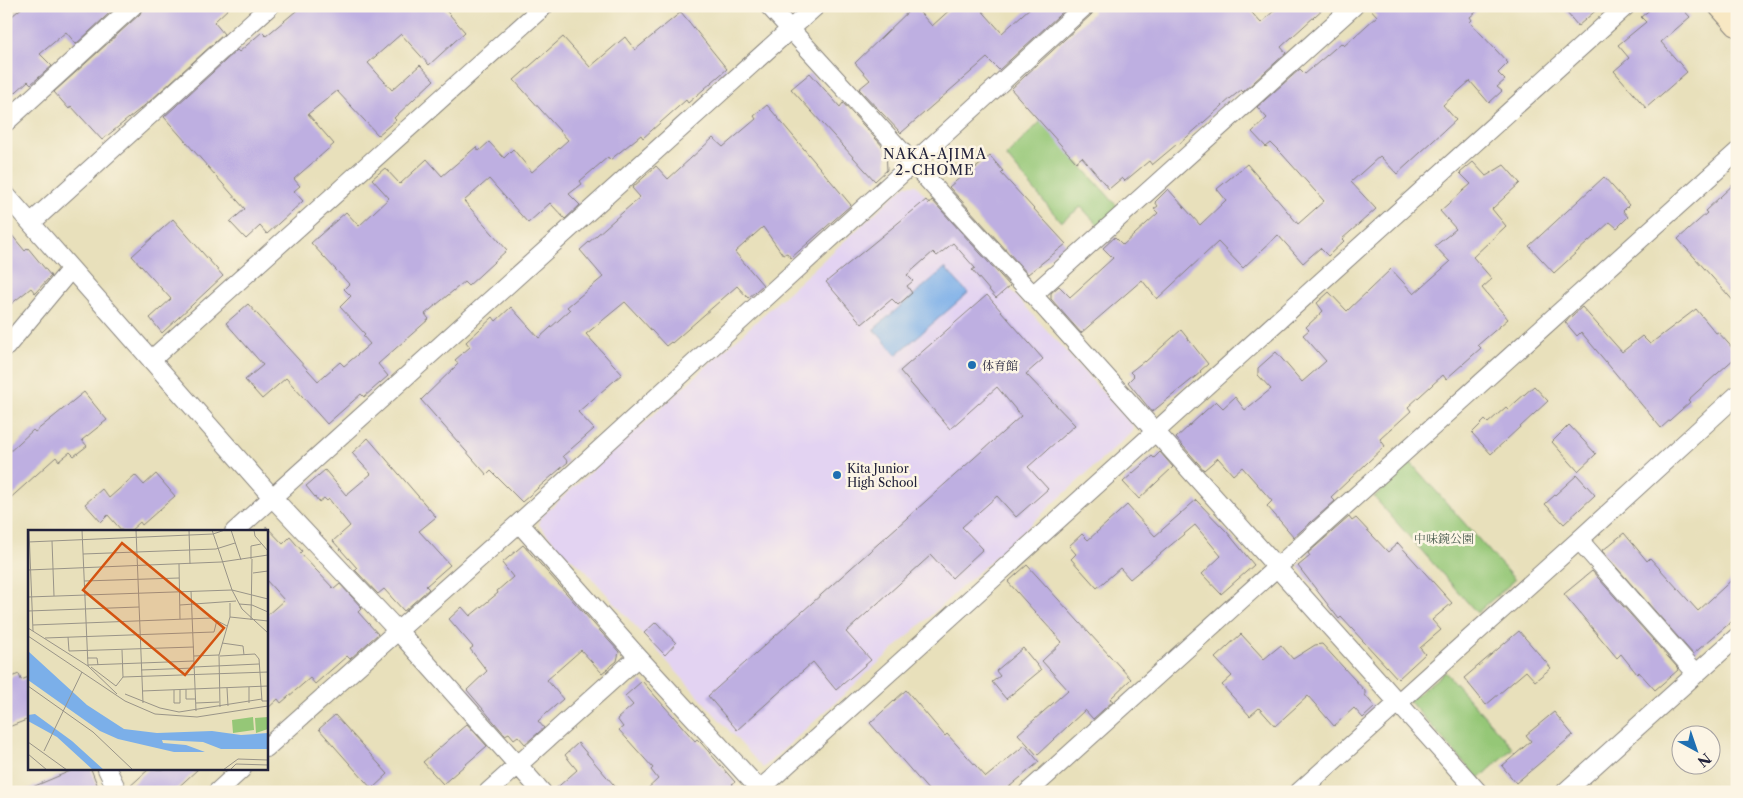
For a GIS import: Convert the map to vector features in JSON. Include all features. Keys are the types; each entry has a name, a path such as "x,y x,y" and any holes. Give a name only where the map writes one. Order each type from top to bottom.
{"street":[{"path":"6,122 134,6"},
{"path":"32,222 270,6"},
{"path":"151,360 544,6"},
{"path":"769,6 1033,295 1478,792"},
{"path":"236,530 816,6"},
{"path":"268,746 519,523 1085,6"},
{"path":"1033,295 1354,6"},
{"path":"519,523 638,658 760,791 1154,430 1626,6"},
{"path":"1721,6 1737,24"},
{"path":"1028,792 1737,152"},
{"path":"6,195 32,222 70,270 272,497 398,631 542,792"},
{"path":"6,348 70,270"},
{"path":"1299,792 1737,395"},
{"path":"1579,540 1696,673"},
{"path":"1565,792 1737,637"},
{"path":"488,792 638,658"},
{"path":"107,770 118,792"},
{"path":"217,792 241,770"}],"shaded area":[{"name":"Kita Junior High School","path":"906,185 916,185 1134,427 1133,431 763,768 584,569 561,550 539,525 540,518"}],"green space":[{"path":"1041,121 1119,208 1099,226 1081,207 1061,222 1006,156"},
{"name":"中味鋺公園","path":"1411,463 1515,580 1477,613 1374,497"},
{"path":"1445,672 1513,748 1479,779 1409,701"}],"water":[{"path":"945,268 968,293 896,355 874,329"}],"building":[{"path":"24,6 117,6 76,44 66,32 40,54 52,66 31,84 28,81 6,101 6,21"},
{"path":"143,6 231,6 214,22 224,34 150,101 102,140 71,106 69,109 54,92 140,14"},
{"path":"302,6 442,6 465,32 429,65 401,34 368,63 392,90 420,65 434,80 394,118 396,120 378,135 337,91 308,114 334,144 294,179 300,186 294,191 303,201 267,234 260,226 246,239 230,222 245,209 164,117 237,50 239,52 262,32 266,36"},
{"path":"914,6 932,26 954,6 978,6 1002,33 1032,6 1069,6 999,70 987,58 901,133 859,89 870,80 855,63"},
{"path":"1095,6 1246,6 1261,23 1279,6 1326,6 1281,47 1286,53 1243,92 1241,90 1231,98 1178,145 1152,165 1149,161 1125,181 1122,178 1109,189 1082,157 1076,162 1011,89 1092,14"},
{"path":"1368,6 1483,6 1470,17 1472,20 1470,22 1508,63 1498,73 1505,80 1497,87 1502,91 1489,103 1470,81 1443,105 1456,120 1397,174 1380,156 1351,182 1376,209 1342,239 1344,241 1328,256 1320,248 1303,263 1278,235 1243,268 1218,242 1157,299 1142,280 1081,333 1051,299 1051,293 1059,286 1070,297 1113,258 1103,248 1115,237 1123,245 1158,213 1154,209 1158,206 1155,202 1168,189 1200,225 1226,200 1217,189 1247,164 1298,224 1324,201 1271,143 1266,147 1252,132 1267,118 1257,107 1300,69 1305,74 1341,43 1344,46 1377,16"},
{"path":"1561,6 1601,6 1578,26"},
{"path":"1654,6 1680,6 1690,17 1661,42 1687,72 1646,108 1614,71 1629,58 1618,45 1646,22 1641,17"},
{"path":"681,12 727,69 688,103 686,100 643,138 641,135 610,160 608,157 580,181 582,184 569,194 580,205 565,219 550,203 528,223 489,179 464,201 507,250 468,286 464,282 425,314 429,319 378,364 388,376 364,397 361,394 327,424 286,378 262,399 245,380 263,365 226,323 248,304 318,381 340,362 344,366 370,344 363,336 365,334 340,307 351,296 344,289 349,284 311,243 346,212 359,226 389,198 372,179 385,168 400,184 427,159 442,176 476,147 479,151 489,142 504,158 513,149 532,172 568,140 514,80 563,37 590,67 625,37 635,50"},
{"path":"810,73 840,107 843,103 886,150 887,170 875,181 791,89"},
{"path":"767,105 851,205 791,258 787,253 783,255 763,227 735,252 763,285 748,298 737,286 672,343 666,346 625,302 586,334 622,374 578,412 594,429 563,456 568,462 522,502 491,471 487,475 421,400 458,364 455,360 470,347 466,342 493,317 496,321 511,307 539,338 570,310 567,307 603,277 580,250 640,197 632,188 656,166 668,179 713,138 723,147 756,119 754,116"},
{"path":"990,156 1003,171 1001,173 1066,244 1028,274 949,187"},
{"path":"1473,162 1486,176 1504,165 1520,183 1492,209 1506,226 1473,257 1492,279 1482,288 1508,319 1478,345 1481,348 1446,379 1443,375 1408,407 1411,411 1380,439 1385,446 1331,497 1335,501 1294,537 1267,506 1272,501 1242,467 1233,475 1218,458 1204,470 1176,438 1216,401 1223,408 1235,397 1245,410 1271,389 1258,375 1258,368 1276,352 1302,382 1326,361 1303,335 1309,330 1306,327 1323,311 1317,303 1329,292 1347,311 1391,269 1414,294 1450,262 1435,246 1456,229 1440,211 1471,184 1460,173"},
{"path":"1604,177 1629,205 1623,211 1628,217 1617,228 1610,222 1554,273 1529,246"},
{"path":"1737,181 1737,305 1678,239 1707,213 1705,211"},
{"path":"926,200 929,204 932,200 1010,286 996,298 972,270 975,268 953,243 937,256 933,252 907,275 913,281 907,286 912,293 898,305 892,299 862,324 826,282"},
{"path":"173,219 223,276 162,333 150,318 171,299 132,256"},
{"path":"6,228 25,251 28,248 51,276 35,293 31,288 6,308"},
{"path":"987,295 1043,359 1026,374 1075,425 1028,467 1048,489 1016,517 997,496 962,527 983,549 952,578 931,555 846,632 871,660 836,690 813,662 737,730 708,696 1021,416 997,387 950,429 900,371"},
{"path":"1582,307 1622,352 1642,336 1650,344 1696,309 1716,333 1718,332 1737,353 1737,356 1688,400 1690,402 1661,428 1581,332 1577,336 1565,322"},
{"path":"1181,330 1208,364 1201,372 1152,412 1128,382 1134,376 1130,372 1145,362"},
{"path":"1534,386 1548,401 1491,454 1472,433 1485,420 1488,423 1506,407 1508,409"},
{"path":"84,392 107,420 82,440 87,446 74,456 70,452 59,461 56,457 6,502 6,455 33,430 35,432"},
{"path":"1569,425 1596,454 1578,471 1552,442"},
{"path":"368,438 436,517 419,531 450,565 426,586 429,589 404,611 384,589 378,594 355,570 357,568 333,541 350,526 329,499 327,501 324,498 319,502 306,486 325,470 346,495 371,474 352,453"},
{"path":"1160,452 1173,467 1139,499 1123,482 1152,456 1154,458"},
{"path":"156,474 175,496 142,525 140,522 131,530 121,530 108,515 101,522 85,504 102,489 109,498 135,475 144,485"},
{"path":"1577,475 1595,495 1564,524 1545,504"},
{"path":"1196,500 1227,532 1254,565 1221,594 1202,574 1221,556 1195,525 1130,579 1120,568 1097,588 1071,559 1076,554 1069,546 1082,534 1088,540 1127,505 1155,536"},
{"path":"1349,517 1352,521 1356,518 1388,552 1398,543 1452,603 1432,620 1441,630 1420,648 1425,654 1398,679 1341,617 1339,619 1298,566 1310,556 1308,553"},
{"path":"266,526 283,544 290,537 302,551 300,553 334,589 340,584 362,608 358,612 378,634 350,659 347,656 315,684 310,678 281,703 278,699 268,708 268,614 284,600 268,582 268,530 266,530"},
{"path":"1624,533 1647,561 1650,558 1698,611 1737,575 1737,617 1693,654 1602,551"},
{"path":"523,545 619,652 617,661 602,673 581,650 547,680 563,699 538,721 544,728 525,744 518,736 514,739 509,733 505,735 467,690 487,671 470,649 473,647 449,619 462,607 470,616 498,593 497,591 513,577 502,563"},
{"path":"1027,565 1131,679 1110,699 1113,701 1093,719 1085,710 1037,755 1018,734 1068,690 1042,661 1062,642 1008,582"},
{"path":"1592,571 1677,667 1678,670 1655,690 1639,672 1637,674 1621,654 1617,658 1564,594"},
{"path":"656,622 676,643 665,655 644,633"},
{"path":"1519,631 1551,668 1535,681 1526,671 1486,705 1464,678"},
{"path":"1241,634 1264,659 1281,645 1293,659 1315,645 1322,644 1365,691 1365,695 1375,707 1363,718 1354,708 1334,726 1308,696 1275,726 1259,708 1250,716 1222,685 1232,676 1215,658"},
{"path":"1023,648 1041,670 1006,699 992,682 1000,676 996,671"},
{"path":"19,674 21,680 28,677 28,719 6,728 6,679"},
{"path":"642,681 695,741 697,739 702,744 735,782 732,784 739,792 644,792 658,779 651,770 653,768 619,730 623,727 617,719 633,705 625,696"},
{"path":"906,690 945,736 947,734 986,777 1025,745 1039,762 1003,792 930,792 870,723"},
{"path":"1554,712 1573,735 1516,783 1502,766 1531,741 1526,735"},
{"path":"335,715 388,774 372,789 319,729"},
{"path":"467,724 487,746 443,784 423,762"},
{"path":"578,743 620,792 552,792 577,770 565,755"},
{"path":"73,770 91,770 100,792 21,792"},
{"path":"148,770 197,770 173,792 128,792 128,788"}],"place":[{"name":"体育館","path":"972,365"},
{"name":"Kita Junior High School","path":"837,475"}],"district":[{"name":"NAKA-AJIMA 2-CHOME","path":"935,162"}]}
